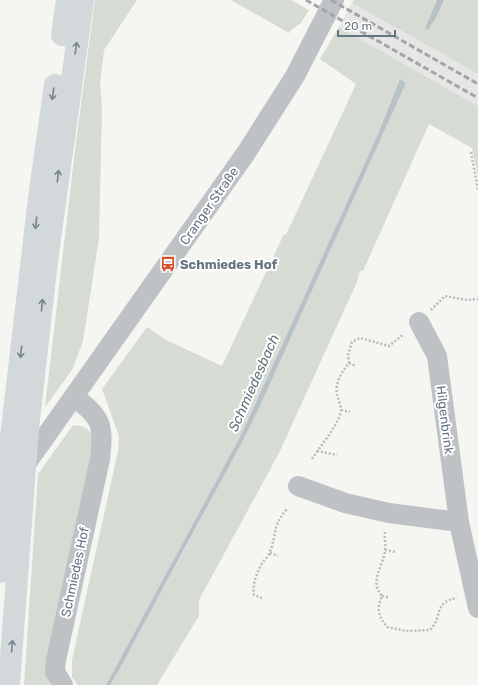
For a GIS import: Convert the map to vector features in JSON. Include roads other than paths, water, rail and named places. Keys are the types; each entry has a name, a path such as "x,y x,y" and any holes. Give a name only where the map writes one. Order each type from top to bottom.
{"highway":[{"path":"0,572 9,454 40,190 67,0"},
{"path":"9,685 28,428 47,261 83,0"}],"street":[{"name":"Cranger Straße","path":"0,501 246,153 295,76 334,0"},
{"name":"Hilgenbrink","path":"419,322 437,356 459,522 476,601"},
{"name":"Schmiedes Hof","path":"63,685 55,672 56,660 100,459 103,437 100,425 93,412 74,397"},
{"path":"298,486 345,503 389,513 459,522"}],"railway":[{"path":"306,0 478,98"},
{"path":"331,0 478,84"}],"place":[{"name":"Schmiedes Hof","path":"168,264"}],"water label":[{"name":"Schmiedesbach","path":"254,383"}]}
